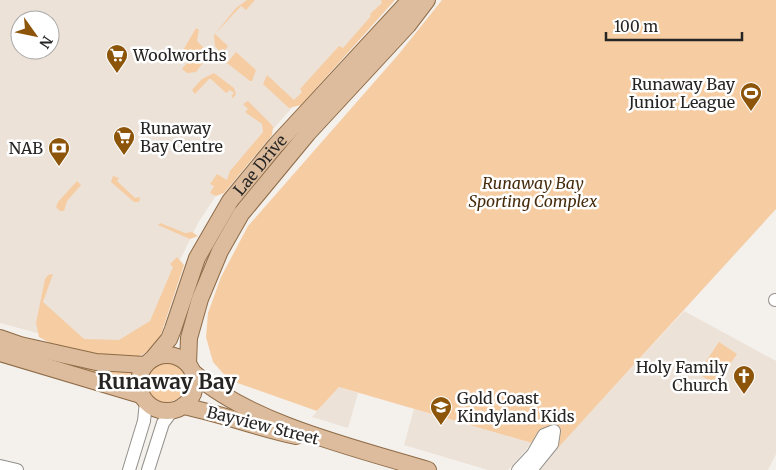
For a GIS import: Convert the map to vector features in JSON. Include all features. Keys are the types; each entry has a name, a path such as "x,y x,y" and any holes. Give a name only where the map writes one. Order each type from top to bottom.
{"main road":[{"name":"Lae Drive","path":"150,361 169,339 200,250 230,202 270,152 410,0"},
{"name":"Lae Drive","path":"192,369 192,322 210,270 233,226 259,190 408,24 427,0"},
{"path":"200,250 210,270"},
{"path":"0,338 20,345 96,362 150,361 172,355 192,369 193,395 178,408 158,410 144,398 0,353"},
{"path":"144,398 139,379 150,361"},
{"name":"Bayview Street","path":"192,369 209,387 260,414 343,445 428,470"},
{"name":"Bayview Street","path":"178,408 211,411 274,431 343,445"}],"street":[{"path":"129,470 144,421 144,398"},
{"path":"148,470 163,422 178,408"},
{"path":"518,470 533,454 544,435 554,431 552,444 531,470"},
{"path":"0,466 17,470"}],"shaded area":[{"name":"Runaway Bay Centre","path":"0,0 387,0 221,188 198,223 178,264 164,304 134,340 86,346 0,323"},
{"path":"684,311 776,361 776,454 768,470 537,470"},
{"path":"339,387 358,393 348,428 312,417"},
{"name":"Gold Coast Kindyland Kids","path":"414,409 532,443 508,470 488,470 404,445"}],"green space":[{"path":"247,0 255,0 246,10 241,6 215,34 228,46 222,54 225,58 215,46 214,35 236,8"},
{"path":"381,0 395,0 301,105 289,108 263,84 267,75 294,100 302,92 300,89 339,46 343,48 371,16 370,14 382,3"},
{"name":"Runaway Bay Sporting Complex","path":"442,0 776,0 776,209 556,450 339,387 317,411 229,380 213,362 206,337 208,313 221,277 248,226 398,55"},
{"path":"196,28 199,30 197,41 206,50 207,57 196,72 187,73 182,69 192,57 187,52 176,63 176,50 182,52"},
{"path":"236,52 256,70 252,81 227,63"},
{"path":"214,73 234,88 236,94 233,98 231,96 234,93 230,90 226,93 211,79 195,94 192,90 202,79"},
{"path":"248,101 273,127 272,135 224,193 216,196 210,193 214,186 210,184 217,174 227,180 230,171 263,132 262,124 245,112 248,109 243,104"},
{"path":"113,176 119,178 117,181 135,198 140,197 139,202 134,202 111,182"},
{"path":"77,181 81,185 67,201 64,211 60,211 56,207 58,202"},
{"path":"160,223 185,233 192,232 198,236 190,239 158,225"},
{"path":"177,257 184,265 160,337 150,350 138,357 113,360 50,343 39,337 36,323 45,279 48,275 53,274 43,302 84,339 119,340 150,321 173,267 170,264"},
{"path":"719,342 737,354 715,385 698,373"},
{"path":"17,349 133,369 130,385"},
{"path":"170,362 177,365 183,371 186,382 185,390 177,399 170,402 162,402 155,399 147,390 146,378 149,371 158,363"}],"place":[{"name":"Woolworths","path":"117,74"},
{"name":"Runaway Bay Junior League","path":"751,112"},
{"name":"Runaway Bay Centre","path":"124,156"},
{"name":"NAB","path":"59,167"},
{"name":"Holy Family Church","path":"744,395"},
{"name":"Gold Coast Kindyland Kids","path":"441,426"}],"district":[{"name":"Runaway Bay","path":"167,382"}]}
